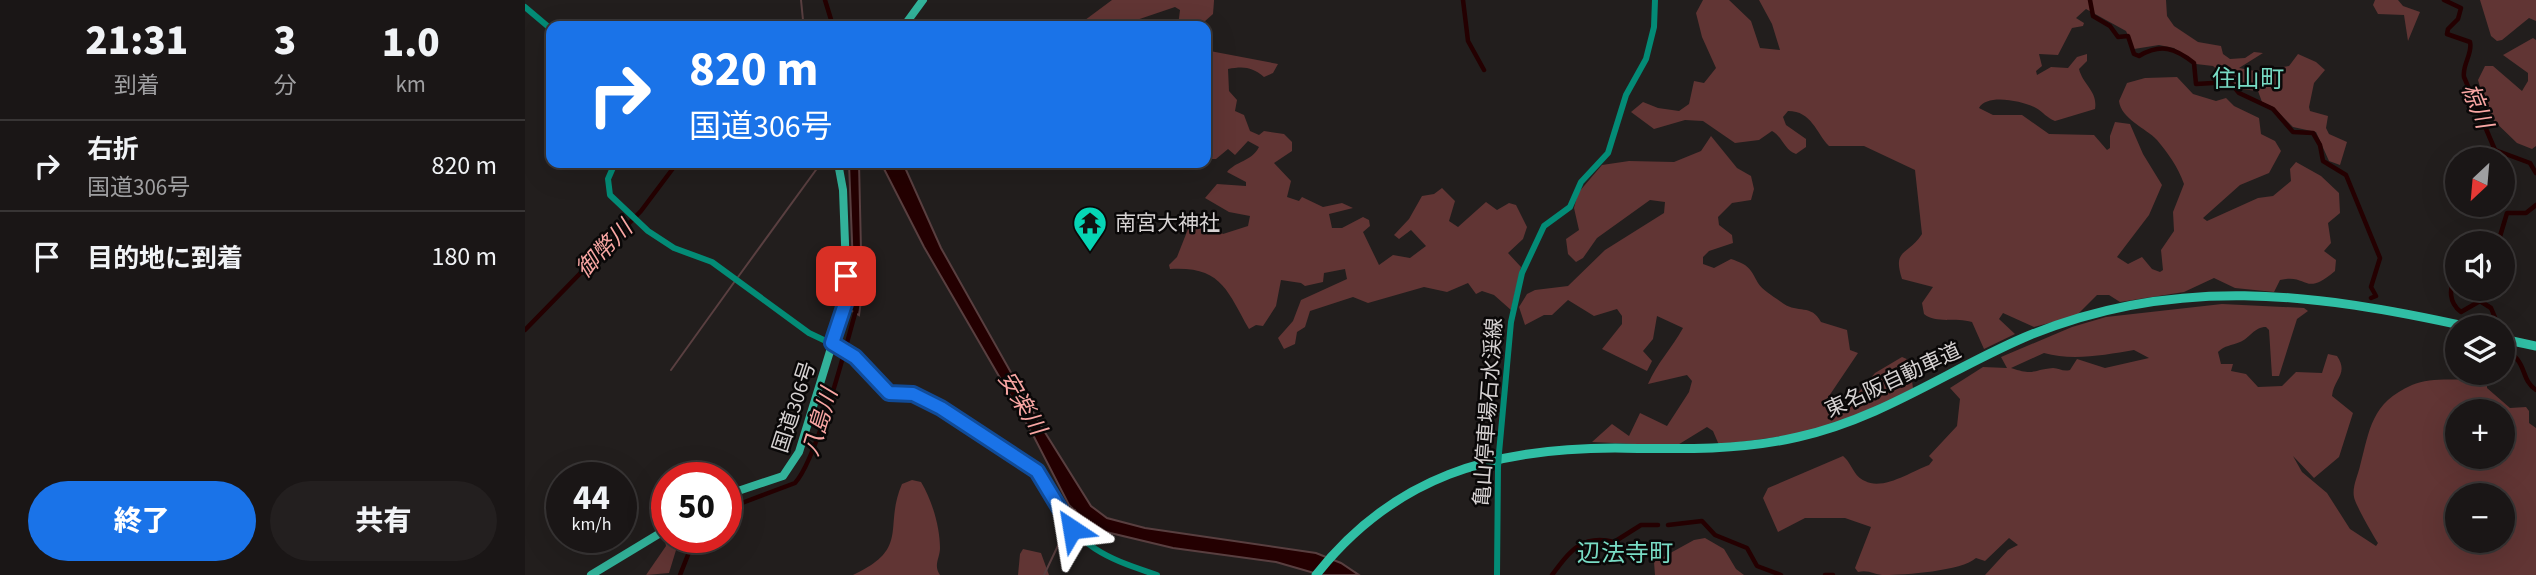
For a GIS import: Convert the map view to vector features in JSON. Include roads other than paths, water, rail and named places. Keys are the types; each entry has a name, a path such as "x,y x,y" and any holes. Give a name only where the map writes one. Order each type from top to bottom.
{"highway":[{"path":"908,21 920,4"},
{"name":"国道306号","path":"742,490 775,481 794,464 833,344 848,289 843,190 839,168"},
{"name":"東名阪自動車道","path":"1318,575 1354,533 1419,487 1456,470 1495,458 1567,449 1739,447 1823,431 1888,406 2030,335 2085,316 2141,302 2217,294 2279,295 2361,305 2445,322"},
{"name":"東名阪自動車道","path":"1338,550 1394,506 1432,484 1472,469 1552,454 1724,452 1800,441 1876,416 2047,333 2132,308 2218,298 2287,299 2360,309 2445,327"},
{"path":"2515,340 2536,344"},
{"path":"591,575 651,539"}],"main road":[{"name":"亀山停車場石水渓線","path":"1497,575 1499,453 1511,322 1522,273 1544,226 1570,207 1581,182 1611,149 1626,95 1646,59 1654,26 1655,0"},
{"path":"525,8 546,25"},
{"path":"614,168 608,188 613,200 643,227 674,248 712,262 809,333 849,352 889,393 913,394 941,408 1037,471 1070,526 1102,555 1157,575"}],"water":[{"path":"849,168 859,168 862,294 859,315 849,309 854,293"},
{"path":"884,168 905,168 941,248 1041,426 1091,506 1107,518 1145,528 1316,553 1341,563 1359,575 1321,575 1276,562 1173,548 1102,531 1085,520 1069,505 1032,433 924,247"}],"waterway":[{"path":"801,0 804,21"},
{"name":"安楽川","path":"825,0 831,21"},
{"path":"1463,0 1468,41 1484,70"},
{"path":"2090,0 2093,16 2110,26 2118,37 2128,36 2134,54 2139,56 2161,49 2174,51 2194,63 2196,84 2230,82 2239,93 2273,109 2293,132 2313,133 2320,145 2323,161 2346,175 2380,258 2371,287 2376,296 2371,298"},
{"name":"椋川","path":"2444,0 2461,8 2458,19 2448,29 2447,34 2470,42 2464,77 2495,150 2530,163 2536,173"},
{"name":"御幣川","path":"525,330 641,211 673,168"},
{"path":"738,277 817,168"},
{"name":"椋川","path":"2502,231 2507,213 2526,213 2536,205"},
{"path":"671,370 735,281"},
{"name":"椋川","path":"2453,301 2461,312 2480,301"},
{"name":"椋川","path":"2480,301 2491,308 2494,315"},
{"name":"八島川","path":"742,503 795,483 804,470 830,401 856,310"},
{"name":"椋川","path":"2515,357 2529,383 2536,390"},
{"path":"1044,575 1075,510"},
{"path":"1668,525 1702,521 1715,535 1747,548 1757,566 1781,575"},
{"path":"1552,575 1578,546 1593,540 1614,542 1641,525 1658,525"},
{"name":"八島川","path":"680,575 689,553"},
{"path":"1825,575 1833,575"}],"place":[{"name":"南宮大神社","path":"1090,253"}],"district":[{"name":"住山町","path":"2248,79"},
{"name":"辺法寺町","path":"1625,553"}]}
